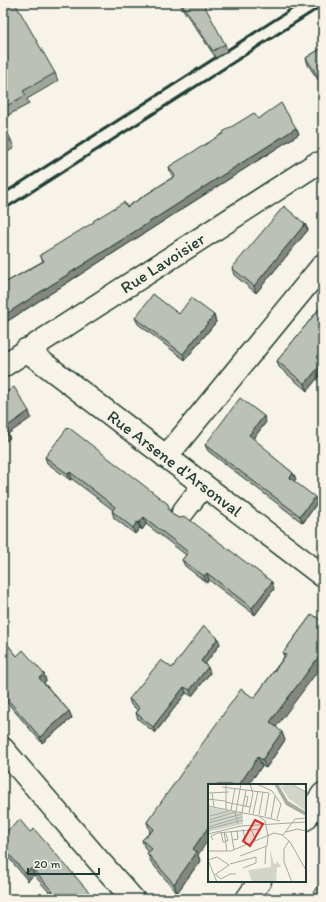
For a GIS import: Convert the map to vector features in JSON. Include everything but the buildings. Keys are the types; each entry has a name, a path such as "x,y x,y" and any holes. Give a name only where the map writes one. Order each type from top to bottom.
{"street":[{"name":"Rue Lavoisier","path":"3,366 316,164 323,163"},
{"path":"166,457 323,264"},
{"name":"Rue Arsene d'Arsonval","path":"26,350 323,576"},
{"path":"183,512 203,486"},
{"path":"3,749 133,899"},
{"path":"306,818 323,794"},
{"path":"247,899 259,882"}],"railway":[{"path":"3,194 301,3"},
{"path":"3,210 323,5"}]}
